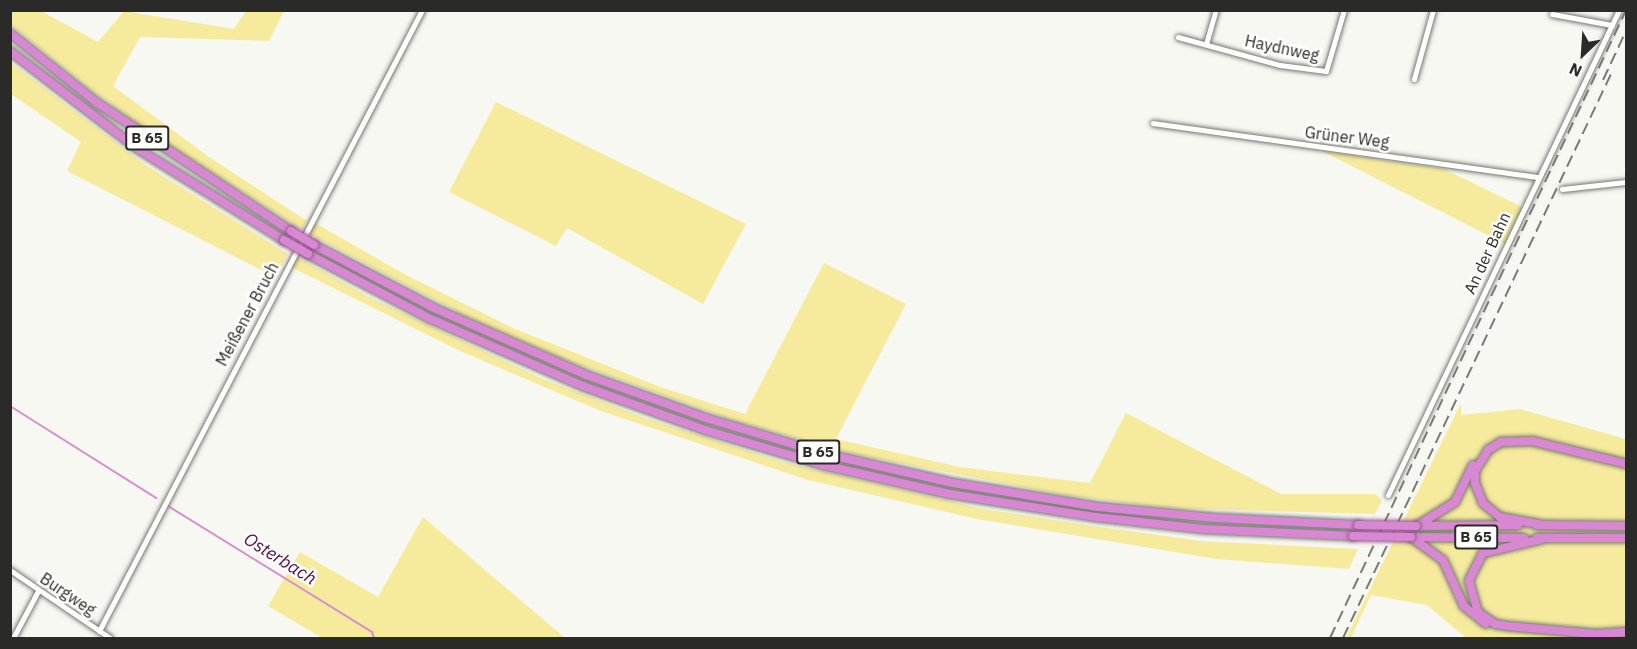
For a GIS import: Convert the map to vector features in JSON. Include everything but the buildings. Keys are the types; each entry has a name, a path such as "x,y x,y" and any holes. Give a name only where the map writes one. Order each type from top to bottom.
{"highway":[{"name":"B 65","path":"10,33 96,102 314,245 436,309 576,371 708,419 826,454 953,483 1098,507 1214,518 1358,525 1626,526"},
{"name":"B 65","path":"10,51 135,147 308,254 431,319 573,381 705,429 823,465 951,494 1096,518 1203,529 1353,536 1626,538"},
{"path":"1416,526 1455,502 1475,460 1500,438 1530,437 1626,462"},
{"path":"1543,525 1500,517 1483,503 1475,483 1475,471 1488,450 1501,442 1532,441 1626,462"},
{"path":"1411,537 1443,560 1464,606 1480,621 1498,628 1607,639"},
{"path":"1542,539 1483,553 1469,581 1478,612 1495,624 1507,626 1596,634 1625,631"}],"street":[{"name":"Meißener Bruch","path":"99,631 422,10"},
{"path":"1206,44 1216,10"},
{"path":"1335,10 1344,12"},
{"path":"1414,79 1433,10"},
{"name":"An der Bahn","path":"1388,495 1618,10"},
{"name":"Haydnweg","path":"1178,37 1280,64 1326,71 1344,12"},
{"path":"1552,14 1612,25"},
{"name":"Grüner Weg","path":"1153,123 1538,177"},
{"path":"1562,189 1626,182"},
{"name":"Burgweg","path":"10,570 110,639"},
{"path":"13,639 38,591"}],"shaded area":[{"path":"10,11 41,11 98,42 124,11 234,29 246,11 284,11 269,41 140,37 113,86 209,157 307,221 302,230 155,136 93,92 11,25"},
{"path":"10,62 147,166 288,254 275,277 67,171 81,142 11,94"},
{"path":"496,102 746,224 703,304 567,228 556,246 449,192"},
{"path":"1322,151 1444,169 1528,210 1511,247"},
{"path":"315,223 406,275 513,328 660,387 745,414 824,263 906,304 836,439 960,467 1090,483 1126,413 1281,494 1375,494 1382,500 1375,514 1167,508 1064,495 853,454 735,421 568,361 469,318 309,234"},
{"path":"297,257 371,298 543,379 645,418 783,462 983,509 1093,526 1202,541 1358,549 1349,569 1216,559 977,519 808,480 601,411 460,351 291,267"},
{"path":"1461,403 1461,415 1520,409 1626,439 1626,638 1466,638 1427,605 1371,595 1351,638 1346,638"},
{"path":"423,517 565,638 322,638 268,606 300,552 378,597"}],"waterway":[{"name":"Osterbach","path":"10,406 156,498"},
{"name":"Osterbach","path":"168,506 372,632 374,638"}],"railway":[{"path":"1330,638 1626,10"},
{"path":"1603,80 1626,31"},
{"path":"1343,638 1611,74"}]}
